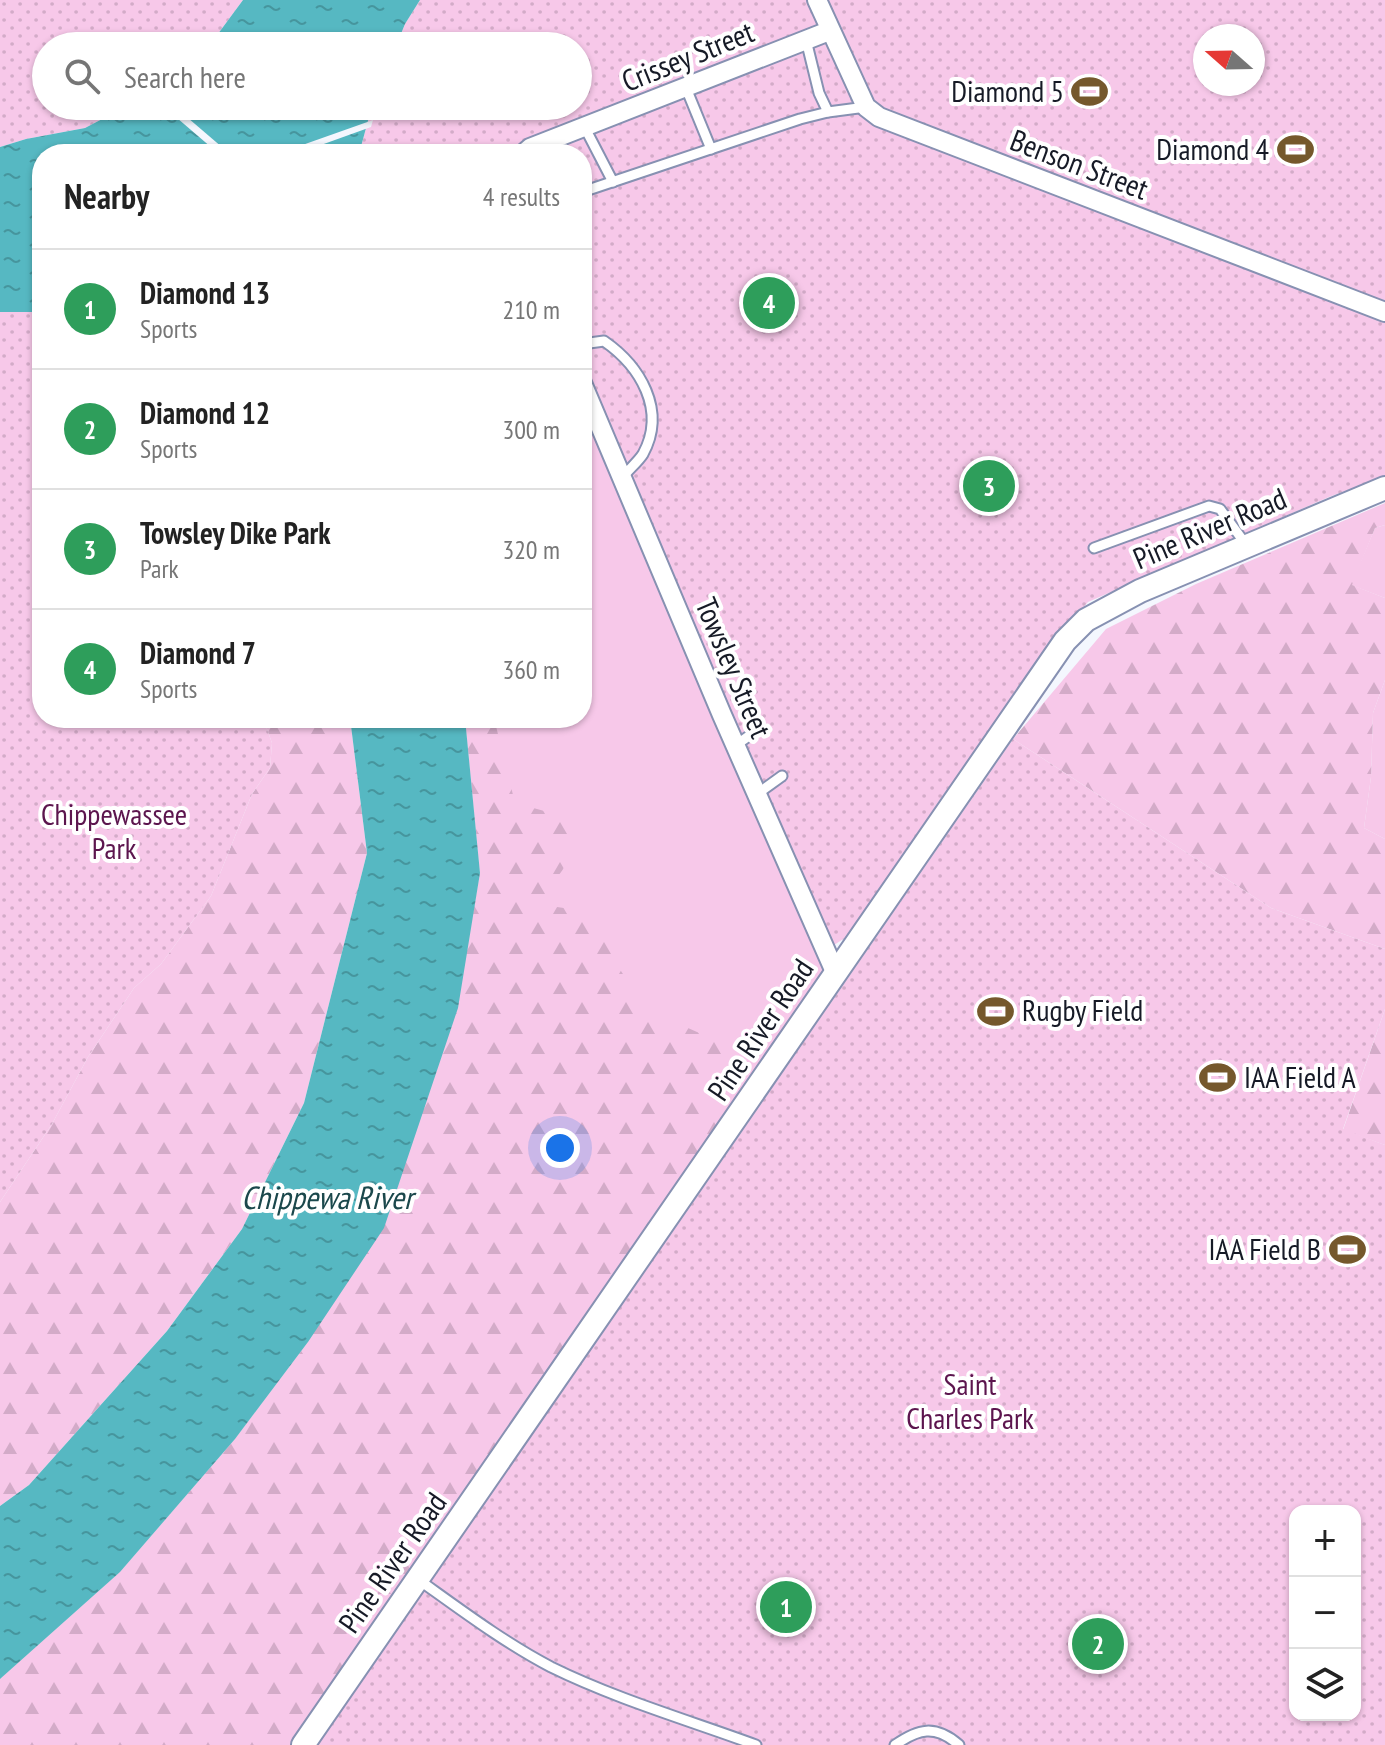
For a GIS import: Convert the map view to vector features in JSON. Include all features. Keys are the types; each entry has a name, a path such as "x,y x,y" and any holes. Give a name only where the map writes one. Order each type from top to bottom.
{"street":[{"path":"817,0 866,107"},
{"name":"Crissey Street","path":"541,144 829,31"},
{"name":"Benson Street","path":"866,107 879,117 907,129 1385,312"},
{"name":"Towsley Street","path":"592,407 836,974"},
{"name":"Pine River Road","path":"303,1745 1065,641 1086,620 1140,591 1385,488"}],"lane":[{"path":"806,40 819,93 828,112"},
{"path":"686,88 711,149"},
{"path":"592,189 828,112 866,107"},
{"path":"585,128 613,182"},
{"path":"592,343 604,341 635,367 653,409 643,454 622,478"},
{"path":"1094,548 1209,506 1220,509 1247,546"},
{"path":"736,745 756,731"},
{"path":"757,794 782,776"},
{"path":"419,1580 501,1637 549,1665 593,1685 756,1745"},
{"path":"895,1745 913,1732 925,1730 959,1745"}],"green space":[{"path":"0,0 243,0 219,32 32,32 32,120 100,120 85,128 0,147"},
{"path":"420,0 1385,0 1385,476 1329,497 1088,602 1059,635 939,801 848,936 820,954 592,418 592,144 362,144 368,120 592,120 592,32 402,32"},
{"name":"Chippewassee Park","path":"0,312 32,312 32,728 267,728 272,743 270,768 252,794 211,896 161,964 134,988 88,1057 52,1124 0,1202"},
{"path":"592,418 820,954 823,968 818,981 291,1745 0,1745 0,1679 120,1572 235,1439 308,1342 458,1008 480,873 466,728 592,728"},
{"path":"1385,503 1385,525 1375,528 1352,585 1385,598 1385,680 1373,713 1371,777 1364,828 1385,839 1385,949 1271,908 1013,739 1106,629 1196,584"},
{"path":"1385,525 1385,598 1351,585 1375,528"},
{"path":"1385,680 1385,839 1364,828 1371,777 1373,713"},
{"path":"267,728 351,728 367,853 304,1103 242,1229 167,1331 29,1485 0,1506 0,1202 52,1124 88,1057 134,988 161,964 211,896 252,794 270,768 272,743"},
{"path":"466,728 496,728 515,803 559,815 568,836 568,860 550,886 557,907 584,911 607,933 612,957 652,1012 715,1040 734,1081 733,1106 291,1745 0,1745 0,1679 120,1572 235,1439 308,1342 469,936 480,873"},
{"name":"Saint Charles Park","path":"1013,739 1271,908 1385,949 1385,1009 1343,1129 1385,1145 1385,1745 318,1745"},
{"path":"1385,1009 1385,1145 1343,1130"}],"water":[{"path":"243,0 420,0 402,32 219,32"},
{"path":"100,120 368,120 362,144 32,144 32,312 0,312 0,147 85,128"},
{"name":"Chippewa River","path":"351,728 466,728 480,873 458,1008 384,1228 308,1342 235,1439 120,1572 0,1679 0,1506 29,1485 167,1331 242,1229 304,1103 367,853"}],"pier":[{"path":"179,120 190,120 218,144 207,144"},
{"path":"373,120 371,127 324,144 305,144"}],"place":[{"name":"Diamond 5","path":"1090,92"},
{"name":"Diamond 4","path":"1295,150"},
{"name":"Diamond 7","path":"769,303"},
{"name":"Towsley Dike Park","path":"989,486"},
{"name":"Rugby Field","path":"996,1011"},
{"name":"IAA Field A","path":"1218,1078"},
{"name":"IAA Field B","path":"1347,1250"},
{"name":"Diamond 13","path":"786,1607"},
{"name":"Diamond 12","path":"1098,1644"}]}
